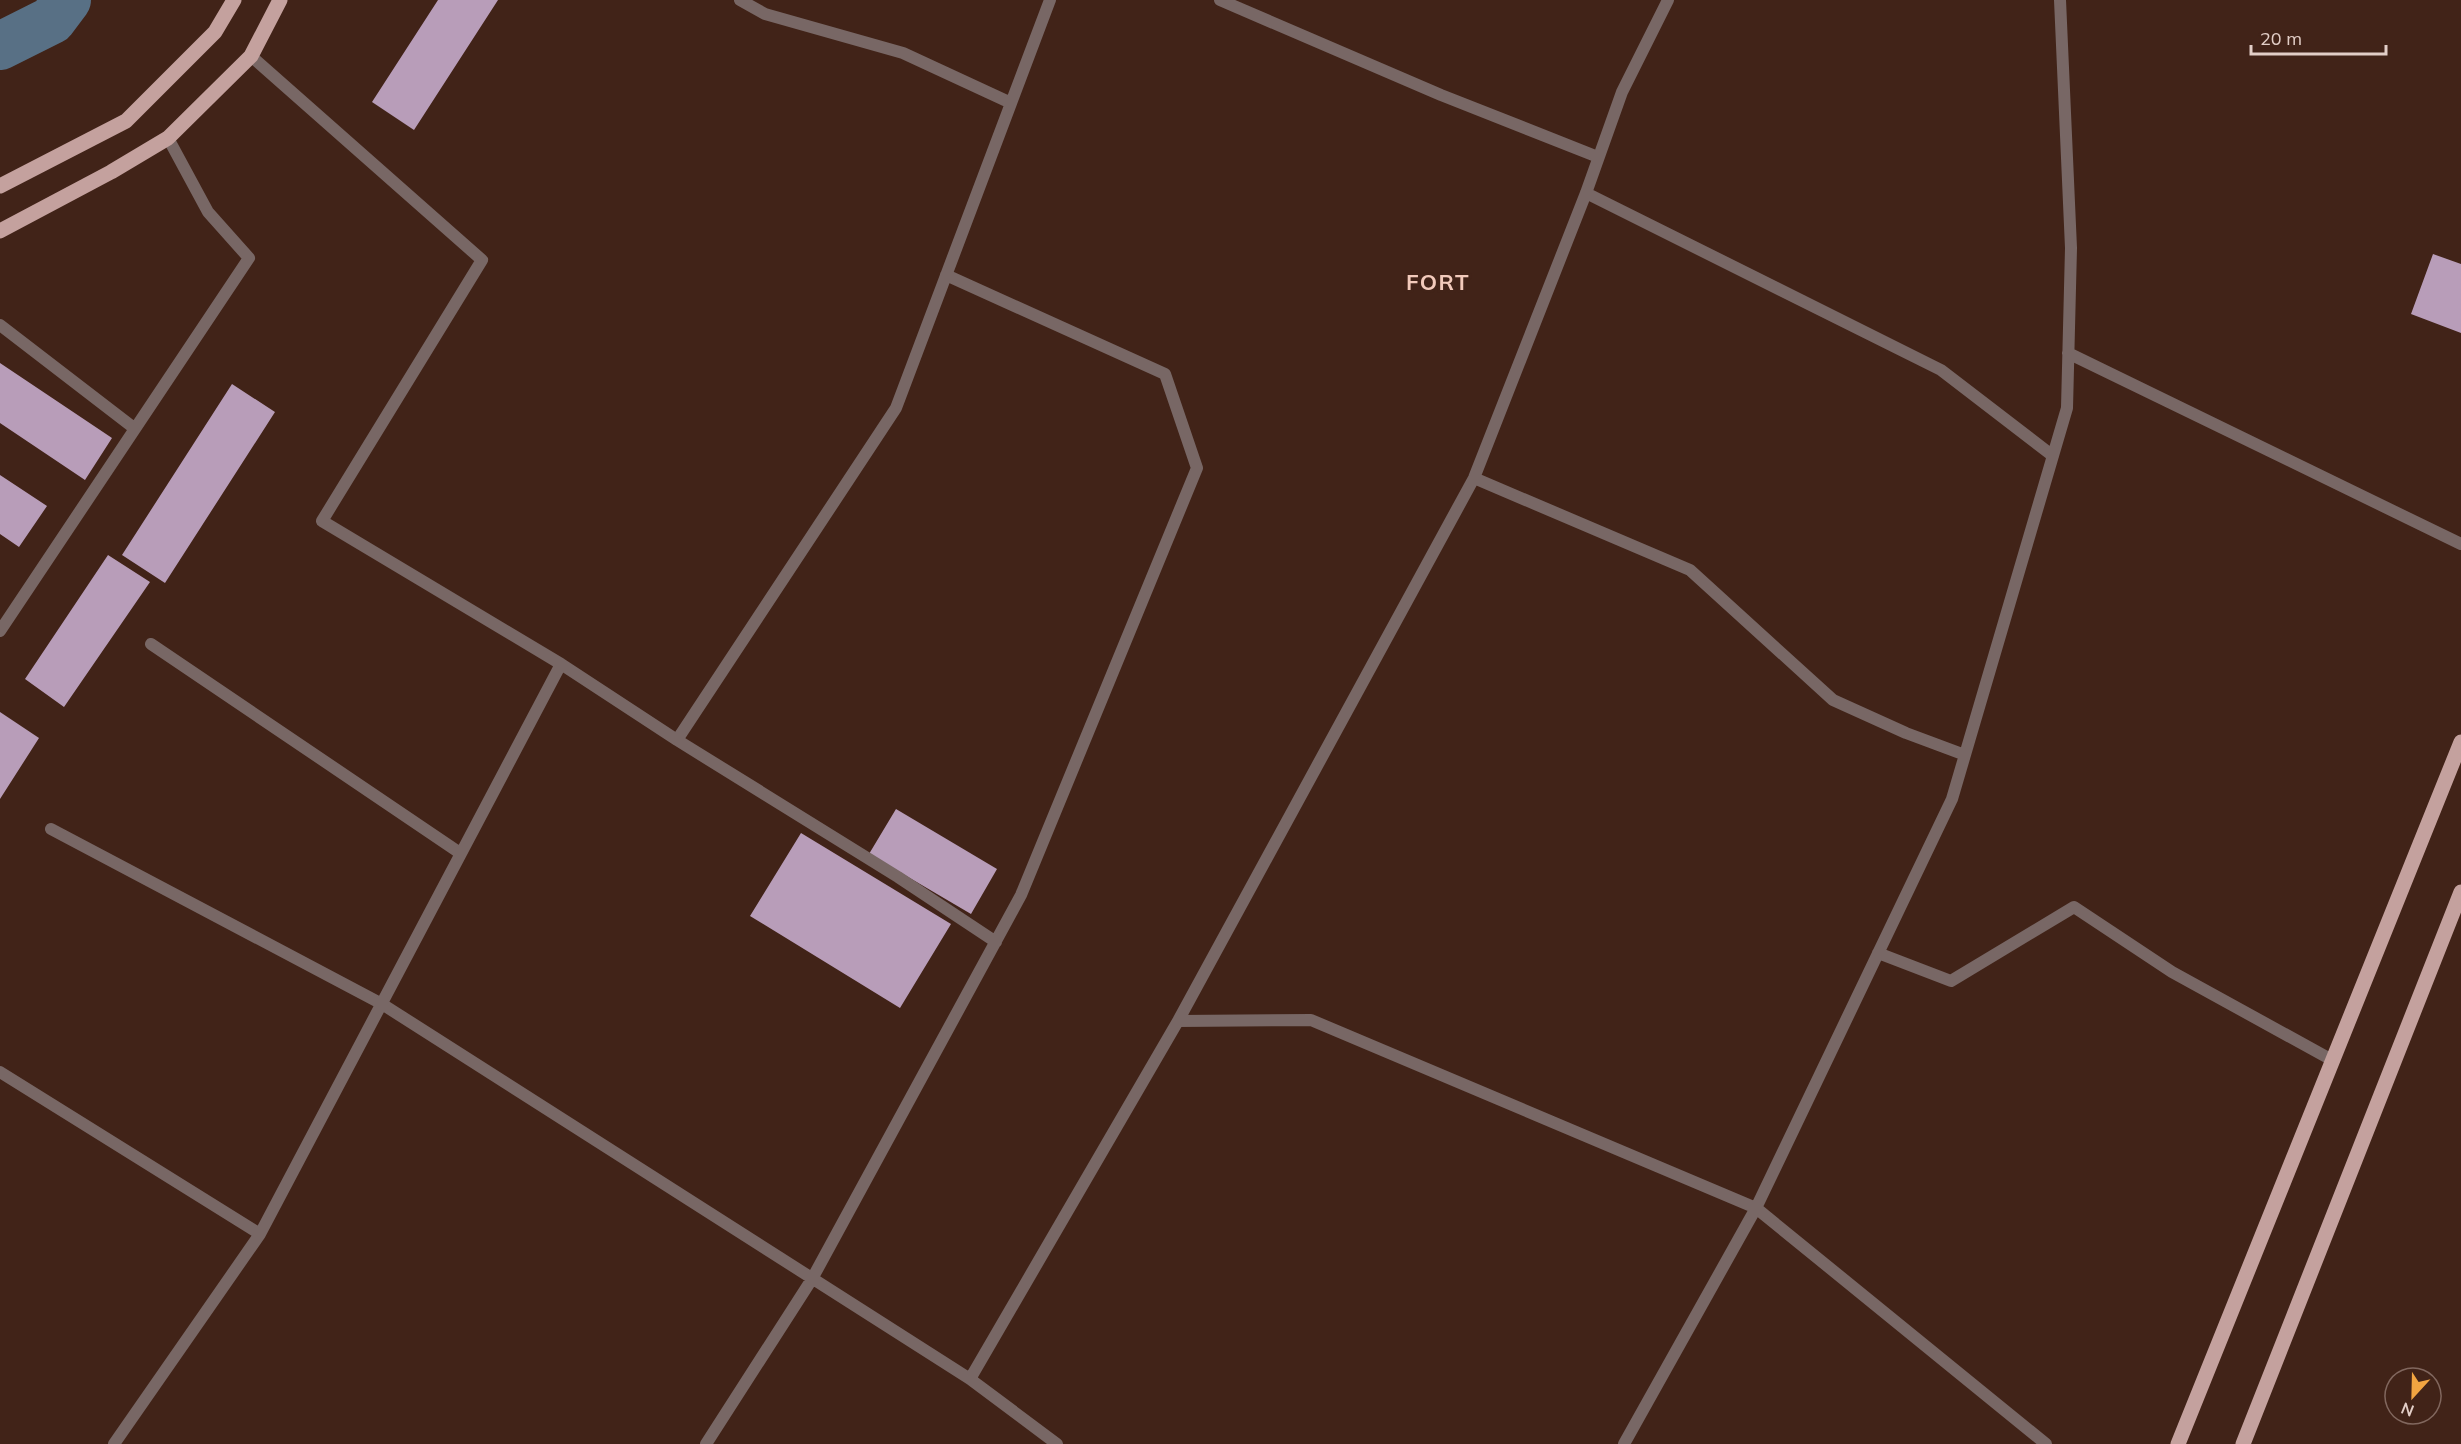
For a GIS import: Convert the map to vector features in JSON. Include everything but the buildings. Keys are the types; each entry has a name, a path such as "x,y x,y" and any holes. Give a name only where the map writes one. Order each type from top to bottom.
{"main road":[{"path":"0,186 126,121 215,32 234,0"},
{"path":"0,231 111,172 168,138 251,56 280,0"},
{"path":"2178,1444 2461,742"},
{"path":"2243,1444 2461,892"}],"street":[{"path":"740,0 765,14 903,53 1011,103"},
{"path":"677,740 896,408 1050,0"},
{"path":"1220,0 1441,95 1599,157"},
{"path":"970,1379 1178,1021 1474,478 1586,193 1622,92 1668,0"},
{"path":"1624,1444 1756,1208 1952,799 2067,408 2072,248 2059,1"},
{"path":"251,56 482,260 322,521 561,664 677,740 898,877 996,942"},
{"path":"0,631 249,258 208,212 168,138"},
{"path":"1586,193 1941,370 2053,456"},
{"path":"706,1444 813,1279 1021,895 1197,468 1165,374 946,275"},
{"path":"0,325 134,428"},
{"path":"2068,353 2461,544"},
{"path":"1474,478 1690,570 1833,700 1906,733 1965,755"},
{"path":"152,644 460,853"},
{"path":"114,1444 260,1234 561,664"},
{"path":"51,829 382,1004 970,1379 1057,1444"},
{"path":"1878,953 1951,981 2074,907 2172,972 2332,1060"},
{"path":"1178,1021 1311,1020 1756,1208 2046,1444"},
{"path":"0,1072 260,1234"}],"waterway":[{"path":"0,46 52,20 67,0"}],"district":[{"name":"FORT","path":"1438,282"}]}
